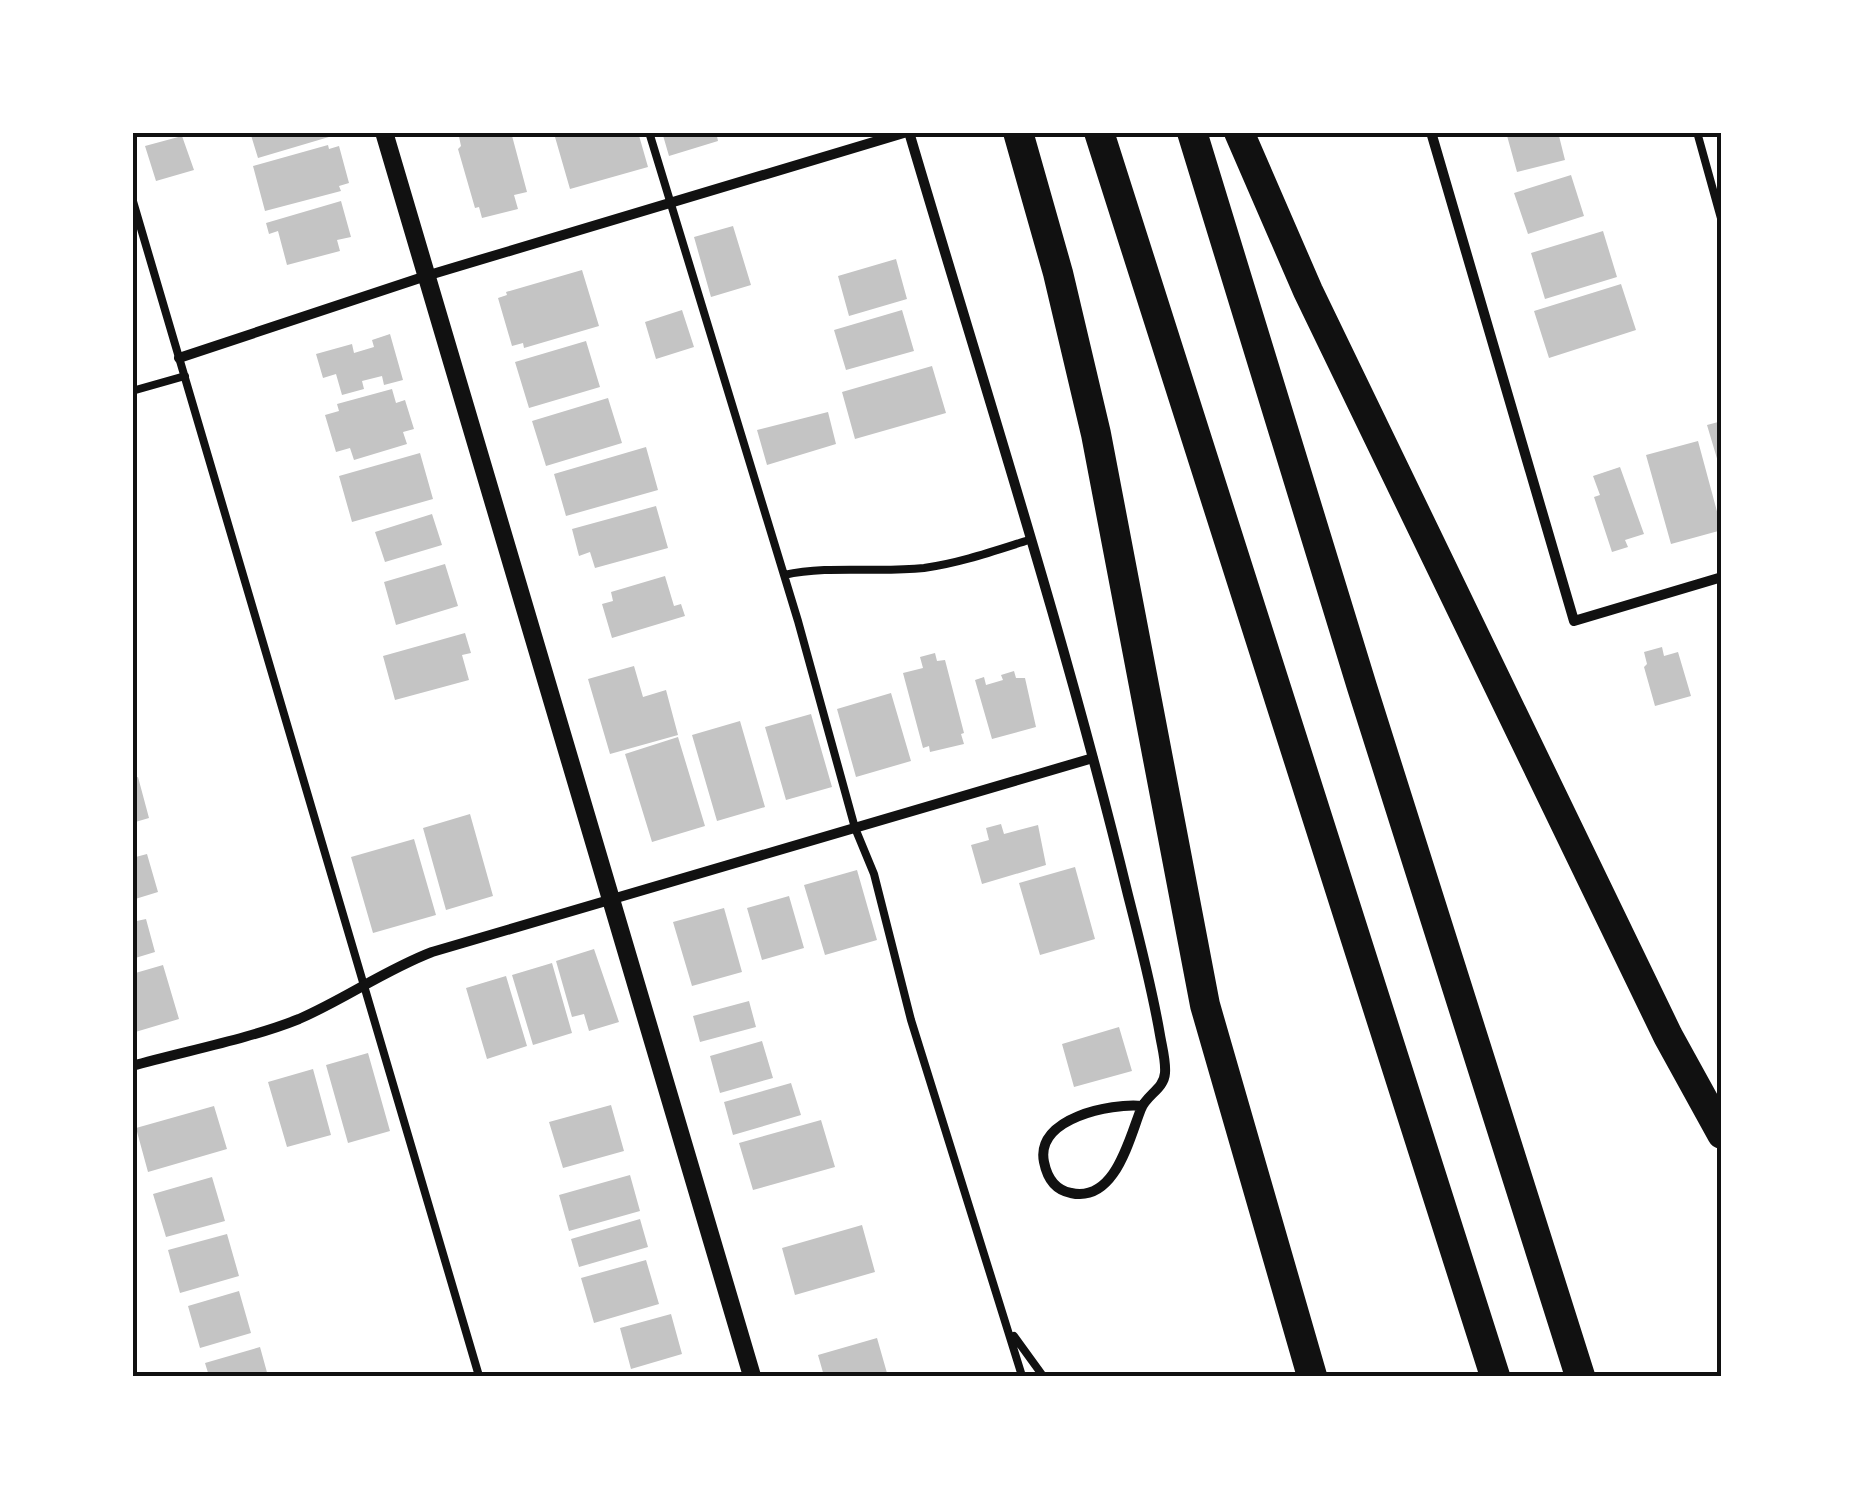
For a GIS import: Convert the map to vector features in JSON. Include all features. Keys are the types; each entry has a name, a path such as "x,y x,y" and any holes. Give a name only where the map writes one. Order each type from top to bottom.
{"highway":[{"path":"1018,132 1058,273 1096,434 1205,1005 1312,1376"},
{"path":"1099,132 1496,1376"},
{"path":"1192,132 1580,1376"},
{"path":"1238,132 1308,291 1668,1036 1722,1134"}],"street":[{"path":"384,132 752,1376"},
{"path":"179,358 426,276 908,132 1093,758 1154,999 1166,1070 1162,1084 1142,1106 1136,1129 1107,1184 1082,1195 1055,1186 1042,1153 1056,1128 1120,1104 1142,1106"},
{"path":"1432,132 1574,620 1722,577"},
{"path":"132,1066 294,1021 432,952 1093,758"}],"lane":[{"path":"649,132 784,574 855,828 874,874 911,1020 1022,1376"},
{"path":"1697,132 1722,222"},
{"path":"132,198 480,1376"},
{"path":"132,391 185,376"},
{"path":"784,574 806,570 923,568 975,558 1029,540"},
{"path":"1009,1328 1044,1376"}],"building":[{"path":"250,132 339,132 339,134 258,158"},
{"path":"458,132 511,132 527,192 514,195 518,209 482,218 479,207 475,208 458,149"},
{"path":"570,132 638,132 648,167 570,189 555,137"},
{"path":"662,132 716,132 718,141 669,156"},
{"path":"1506,132 1558,132 1565,160 1517,172"},
{"path":"182,136 194,170 156,181 145,146"},
{"path":"328,145 329,149 339,146 349,183 339,186 341,191 265,211 253,166"},
{"path":"1571,175 1584,216 1528,234 1514,193"},
{"path":"341,201 351,237 337,240 340,251 287,265 278,231 269,234 266,223"},
{"path":"733,226 751,285 711,297 694,237"},
{"path":"1603,231 1617,277 1545,299 1531,253"},
{"path":"896,259 907,299 849,316 838,276"},
{"path":"582,270 599,326 524,348 523,343 512,346 498,298 506,292"},
{"path":"1621,284 1636,330 1549,358 1534,311"},
{"path":"682,310 694,347 656,359 645,322"},
{"path":"902,310 914,351 846,370 834,330"},
{"path":"390,334 403,380 384,385 382,376 362,381 364,389 342,395 336,374 323,378 316,354 352,344 354,353 374,347 372,340"},
{"path":"586,341 600,387 529,408 515,362"},
{"path":"932,366 946,413 855,439 842,392"},
{"path":"392,389 396,403 405,400 414,429 403,432 407,444 354,460 350,448 336,452 325,415 339,411 337,404"},
{"path":"608,398 622,443 546,466 532,421"},
{"path":"828,412 836,444 767,465 757,430"},
{"path":"1722,421 1722,471 1721,472 1707,425"},
{"path":"1698,441 1722,530 1671,544 1646,455"},
{"path":"646,447 658,490 566,516 554,474"},
{"path":"420,453 433,499 352,522 339,476"},
{"path":"1620,467 1644,534 1625,540 1628,547 1612,552 1594,497 1600,495 1593,476"},
{"path":"656,506 668,548 595,568 590,552 579,556 572,529"},
{"path":"432,514 442,545 385,562 375,532"},
{"path":"445,564 458,606 396,625 384,582"},
{"path":"665,576 674,606 681,604 685,616 612,638 602,604 613,601 611,592"},
{"path":"465,633 471,653 462,655 469,680 395,700 383,656"},
{"path":"1662,647 1664,656 1678,652 1691,696 1655,706 1644,652"},
{"path":"935,653 937,661 945,660 964,744 930,752 929,746 923,748 903,673 923,668 920,657"},
{"path":"634,666 643,697 666,690 678,735 610,754 588,679"},
{"path":"1014,671 1016,678 1025,678 1036,727 992,739 975,680 984,677 986,685 1003,680 1001,675"},
{"path":"891,693 911,761 856,777 837,709"},
{"path":"811,714 832,787 786,800 765,727"},
{"path":"740,721 765,807 717,821 692,735"},
{"path":"678,737 705,826 652,842 625,754"},
{"path":"138,777 149,818 132,823 132,779"},
{"path":"470,814 493,896 446,910 423,828"},
{"path":"1001,824 1004,834 1038,825 1046,865 982,884 971,845 989,840 986,828"},
{"path":"414,839 436,915 373,933 351,857"},
{"path":"147,854 158,892 132,900 132,858"},
{"path":"1075,867 1095,939 1040,955 1019,883"},
{"path":"857,870 877,940 825,955 804,885"},
{"path":"789,896 804,948 762,960 747,908"},
{"path":"724,908 742,972 692,986 673,922"},
{"path":"146,919 155,952 132,959 132,922"},
{"path":"594,949 619,1022 589,1031 584,1014 572,1017 556,961"},
{"path":"552,963 572,1033 533,1045 512,975"},
{"path":"163,965 179,1019 132,1033 132,974"},
{"path":"506,976 527,1046 487,1059 466,988"},
{"path":"749,1001 756,1027 700,1042 693,1016"},
{"path":"1119,1027 1132,1071 1074,1087 1062,1044"},
{"path":"762,1041 773,1078 720,1093 710,1056"},
{"path":"368,1053 390,1131 348,1143 326,1065"},
{"path":"313,1069 331,1135 287,1147 268,1082"},
{"path":"791,1083 801,1115 733,1135 724,1102"},
{"path":"611,1105 624,1151 563,1168 549,1122"},
{"path":"214,1106 227,1149 148,1172 136,1128"},
{"path":"821,1120 835,1167 753,1190 739,1143"},
{"path":"630,1175 640,1211 569,1231 559,1195"},
{"path":"212,1177 225,1221 166,1237 153,1194"},
{"path":"640,1219 648,1247 579,1267 571,1239"},
{"path":"862,1225 875,1272 795,1295 782,1248"},
{"path":"227,1234 239,1276 180,1293 168,1250"},
{"path":"646,1260 659,1304 594,1323 581,1278"},
{"path":"239,1291 251,1333 200,1348 188,1306"},
{"path":"671,1314 682,1354 631,1369 620,1328"},
{"path":"877,1338 887,1373 824,1376 818,1355"},
{"path":"260,1347 268,1376 209,1376 205,1363"}]}
